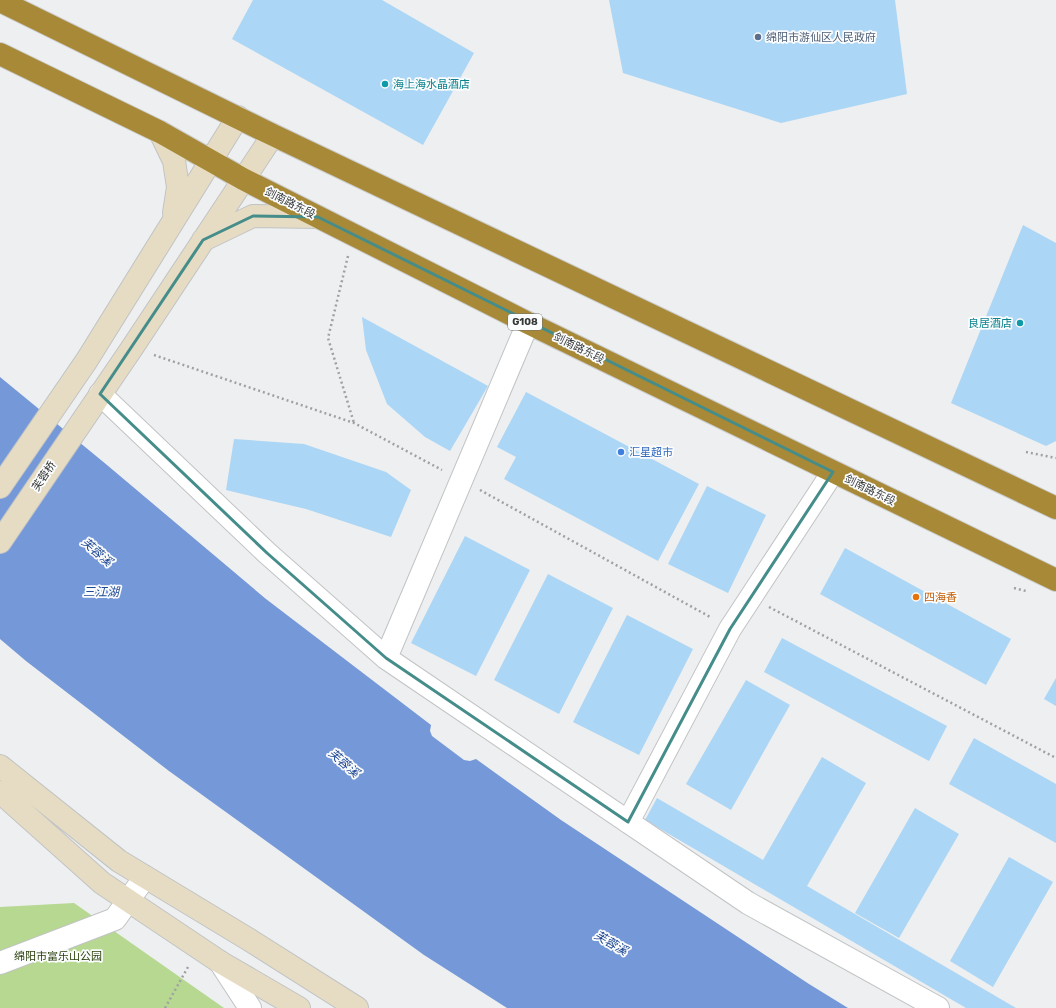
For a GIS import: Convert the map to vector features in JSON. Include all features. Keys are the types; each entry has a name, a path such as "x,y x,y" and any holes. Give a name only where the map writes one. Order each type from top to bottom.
{"highway":[{"path":"0,1 273,134 1056,508"},
{"name":"剑南路东段","path":"0,54 160,132 243,179 528,323 1056,580"}],"main road":[{"path":"0,487 87,360 238,116"},
{"path":"160,132 174,161 178,187 174,220"},
{"name":"芙蓉桥","path":"0,542 132,348 273,134"},
{"path":"203,240 253,216 318,217"},
{"path":"0,766 120,861 357,1008"},
{"path":"0,792 102,883 220,962 299,1008"}],"street":[{"path":"386,658 528,323"},
{"path":"94,402 386,658 748,903 938,1008"},
{"path":"628,822 730,629 833,472"},
{"path":"0,963 115,919 145,877"},
{"path":"220,962 250,1008"}],"path":[{"path":"353,234 328,338 354,423"},
{"path":"132,348 354,423 461,480 730,629"},
{"path":"1026,452 1056,458"},
{"path":"751,598 1056,758"},
{"path":"165,1008 198,948"}],"highlighted area":[{"path":"253,216 318,217 833,472 730,629 628,822 386,658 267,553 100,394 203,240"}],"green space":[{"name":"绵阳市富乐山公园","path":"74,903 224,1008 0,1008 0,907"}],"water":[{"name":"三江湖","path":"0,377 266,599 431,725 430,731 432,736 464,760 470,761 476,759 561,820 809,984 848,1008 507,1008 424,955 169,771 26,661 0,639"}],"building":[{"name":"海上海水晶酒店","path":"253,0 382,0 474,53 423,145 232,39"},
{"name":"绵阳市游仙区人民政府","path":"609,0 895,0 907,94 781,123 623,73"},
{"name":"良居酒店","path":"1023,225 1056,243 1056,441 1046,446 951,403"},
{"path":"362,317 488,386 450,451 425,437 387,404 366,350"},
{"path":"526,392 699,484 658,561 504,479 516,457 497,447"},
{"path":"234,439 304,444 386,472 411,490 391,537 306,509 226,490"},
{"path":"707,486 766,515 728,593 668,564"},
{"path":"465,536 530,570 476,676 411,643"},
{"path":"845,548 1011,639 986,685 820,594"},
{"path":"548,574 613,608 559,714 494,680"},
{"path":"627,615 693,649 639,755 573,722"},
{"path":"782,638 947,726 929,761 764,672"},
{"path":"1056,678 1056,706 1044,699"},
{"path":"746,680 790,705 731,810 686,784"},
{"path":"974,738 1056,784 1056,843 949,784"},
{"path":"822,757 866,783 807,886 1016,1008 966,1008 645,820 657,798 763,860"},
{"path":"915,808 959,834 899,938 855,913"},
{"path":"1009,857 1053,882 993,987 950,961"}],"place":[{"name":"绵阳市游仙区人民政府","path":"758,37"},
{"name":"海上海水晶酒店","path":"385,84"},
{"name":"良居酒店","path":"1020,323"},
{"name":"汇星超市","path":"621,452"},
{"name":"四海香","path":"916,597"}],"water label":[{"name":"芙蓉溪","path":"97,552"},
{"name":"芙蓉溪","path":"344,763"},
{"name":"芙蓉溪","path":"611,943"}]}
